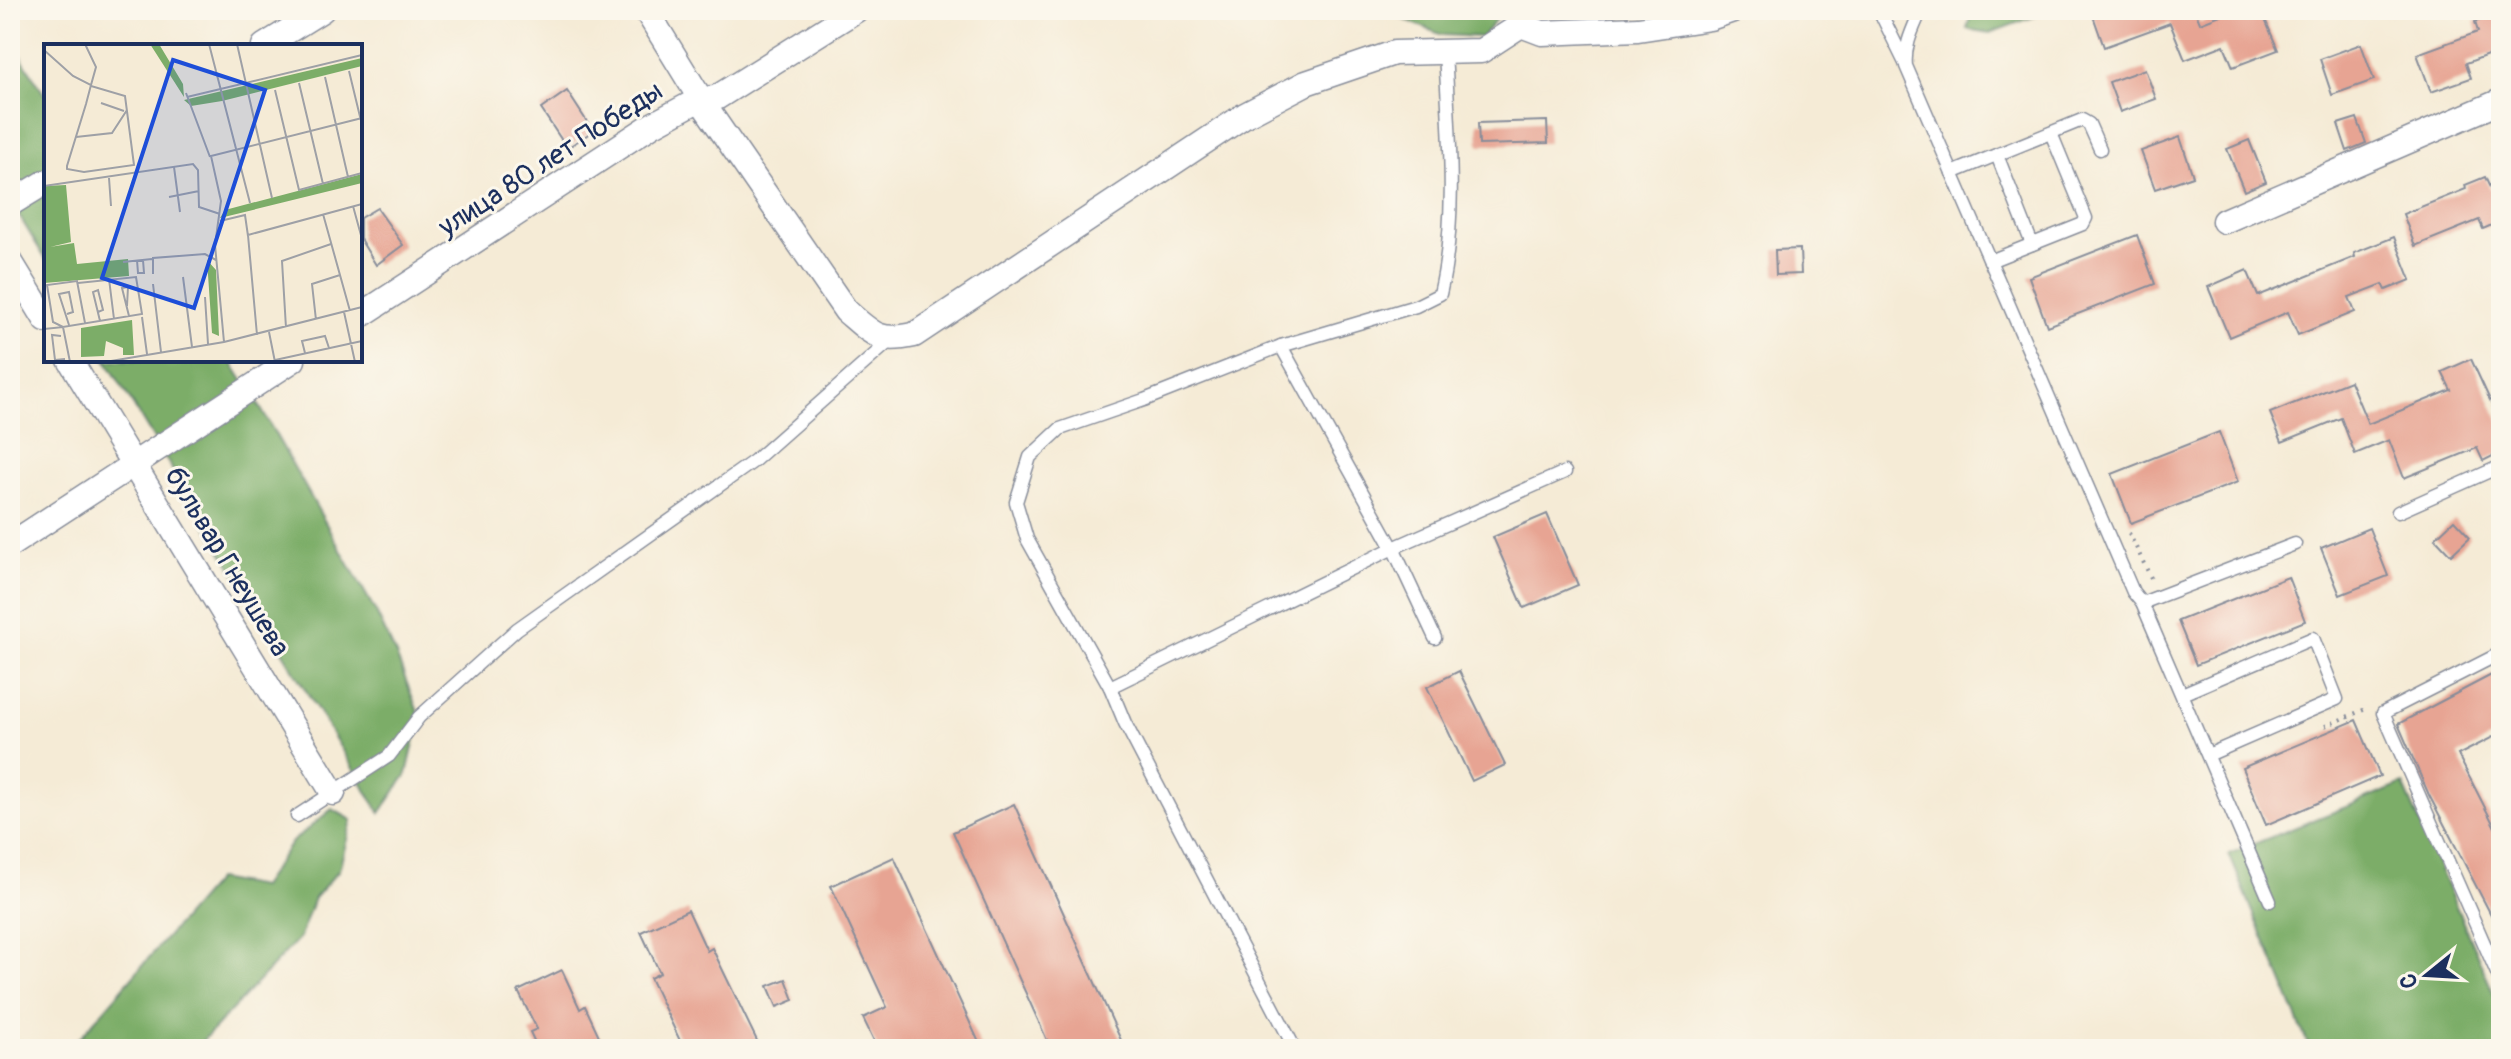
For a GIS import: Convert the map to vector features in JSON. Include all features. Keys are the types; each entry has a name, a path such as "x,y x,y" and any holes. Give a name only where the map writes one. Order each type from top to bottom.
{"street":[{"path":"267,44 322,10"},
{"path":"646,10 700,99 846,311 875,336 891,340 914,335 1245,115 1306,83 1394,53 1481,51 1516,18 1542,33 1638,29 1710,18 1733,10"},
{"name":"улица 80 лет Победы","path":"362,315 652,125 700,99 716,98 856,10"},
{"path":"2224,221 2501,101"},
{"path":"10,204 44,183"},
{"path":"10,261 44,317"},
{"name":"бульвар Гнеушева","path":"71,362 333,793"},
{"path":"10,545 290,362"}],"lane":[{"path":"1879,10 2133,592 2142,603 2182,694 2270,901"},
{"path":"1906,66 1909,36 1921,10"},
{"path":"1295,1049 1125,723 1110,687 1027,539 1016,502 1030,457 1060,429 1281,346 1416,306 1440,294 1447,266 1450,165 1445,52"},
{"path":"1952,173 2082,120 2089,124 2100,149"},
{"path":"1990,261 2083,224 2086,218 2051,133"},
{"path":"1997,155 2032,244"},
{"path":"297,816 389,756 419,717 517,629 754,461 891,340"},
{"path":"1281,346 1393,548 1435,638"},
{"path":"2398,512 2501,466"},
{"path":"1110,687 1393,548 1565,472"},
{"path":"2142,603 2295,544"},
{"path":"2182,694 2313,638 2337,699 2208,755"},
{"path":"2501,653 2383,713 2501,982"}],"green space":[{"path":"1382,10 1503,10 1482,37 1442,35"},
{"path":"1972,10 2052,10 1990,33 1967,29"},
{"path":"10,39 44,94 44,257 10,201"},
{"path":"107,362 231,362 260,407 376,612 420,717 407,774 380,813"},
{"path":"2403,784 2501,1010 2501,1049 2310,1049 2229,854"},
{"path":"332,809 352,820 339,870 314,898 300,937 195,1049 70,1049 217,879 261,887 292,842"}],"building":[{"path":"2091,10 2199,10 2196,13 2200,23 2233,10 2261,10 2278,50 2233,67 2224,45 2185,60 2170,23 2104,47"},
{"path":"2501,13 2501,50 2466,63 2471,78 2431,92 2417,54 2478,32 2475,22"},
{"path":"2361,44 2374,80 2332,95 2320,59"},
{"path":"2145,69 2156,99 2120,112 2109,82"},
{"path":"567,91 593,131 567,148 541,109"},
{"path":"2357,118 2366,143 2347,151 2338,124"},
{"path":"1547,121 1548,143 1479,145 1478,123"},
{"path":"2180,137 2193,176 2155,189 2141,151"},
{"path":"2249,140 2266,182 2244,191 2227,149"},
{"path":"2485,177 2491,190 2501,186 2501,221 2483,229 2479,220 2415,246 2403,214 2466,189 2465,185"},
{"path":"377,208 403,245 376,265 362,242 362,217"},
{"path":"2137,235 2155,284 2047,326 2029,277"},
{"path":"2394,237 2411,280 2386,290 2383,284 2349,297 2355,312 2298,335 2288,312 2229,337 2208,287 2247,270 2258,296 2355,257 2354,253"},
{"path":"1800,249 1801,274 1776,275 1775,250"},
{"path":"2471,359 2501,424 2501,452 2483,461 2477,448 2404,478 2389,440 2355,454 2341,418 2282,442 2270,413 2350,381 2368,424 2451,390 2442,372"},
{"path":"2219,432 2238,482 2131,523 2112,474"},
{"path":"1547,514 1578,585 1524,608 1493,537"},
{"path":"2454,520 2470,537 2451,555 2435,538"},
{"path":"2369,528 2388,576 2340,595 2321,548"},
{"path":"2288,577 2305,621 2196,665 2178,621"},
{"path":"2501,670 2501,733 2458,755 2501,839 2501,934 2429,795 2398,724"},
{"path":"1459,671 1505,765 1472,781 1427,687"},
{"path":"2356,720 2380,776 2266,825 2242,768"},
{"path":"1014,804 1125,1049 1051,1049 953,832"},
{"path":"894,857 982,1049 878,1049 863,1018 887,1007 831,886"},
{"path":"688,910 707,951 712,948 761,1049 684,1049 650,978 660,973 641,932"},
{"path":"562,970 580,1009 585,1006 605,1049 538,1049 530,1032 537,1029 518,991"},
{"path":"786,979 794,1000 777,1007 768,986"}]}
